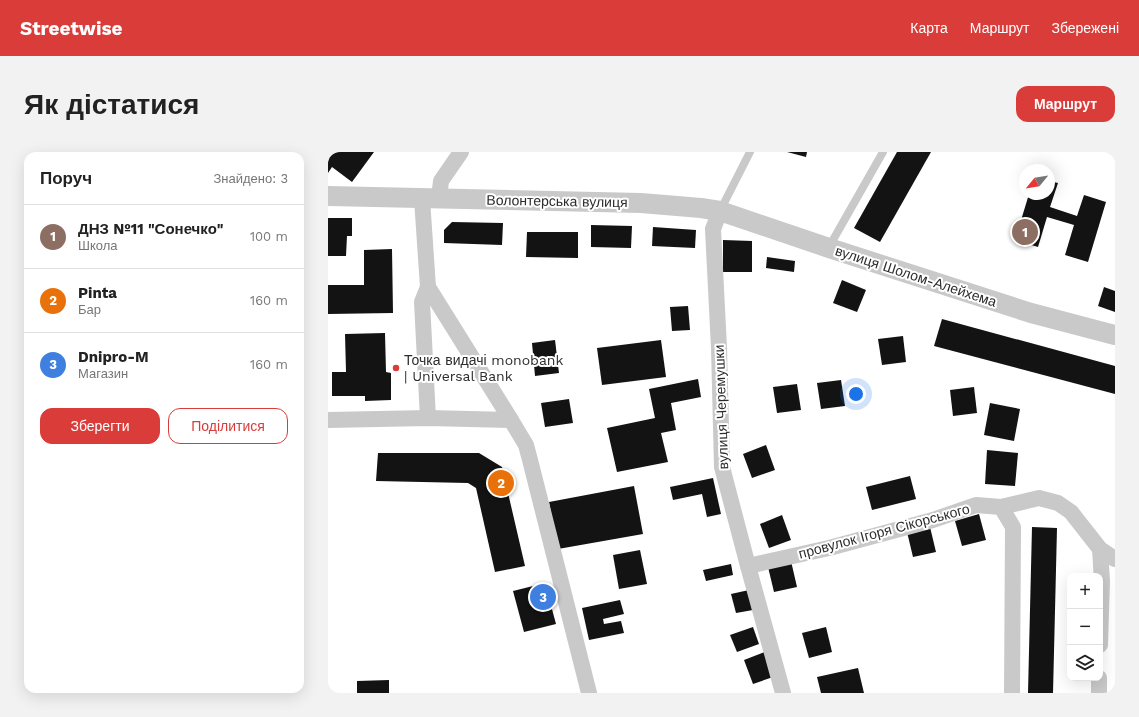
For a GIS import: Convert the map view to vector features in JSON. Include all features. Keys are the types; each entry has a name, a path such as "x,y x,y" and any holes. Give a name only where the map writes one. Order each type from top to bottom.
{"street":[{"path":"428,418 422,302 428,287 431,198 461,152"},
{"name":"Волонтерська вулиця","path":"328,196 641,203 720,211"},
{"name":"вулиця Шолом-Алейхема","path":"720,211 1031,313 1115,334"},
{"name":"вулиця Черемушки","path":"720,211 713,229 719,348 722,466 783,693"},
{"path":"428,287 526,445 589,693"},
{"path":"328,420 428,418 511,420"},
{"name":"провулок Ігоря Сікорського","path":"748,566 829,548 933,520 976,505 1001,507 1039,498 1058,503 1071,512 1100,549 1115,559"},
{"path":"1001,507 1013,526 1012,693"},
{"path":"1100,549 1102,581 1101,609"},
{"path":"1099,681 1099,693"}],"lane":[{"path":"720,211 750,152"},
{"path":"829,248 883,152"}],"building":[{"path":"328,152 374,152 352,182 332,167 328,173"},
{"path":"787,152 807,152 806,157"},
{"path":"897,152 931,152 880,242 854,228"},
{"path":"1055,182 1058,183 1055,192"},
{"path":"1084,195 1106,202 1088,262 1065,255 1074,225 1047,217 1038,247 1015,240 1027,200 1052,200 1050,207 1077,216"},
{"path":"328,218 352,218 352,236 347,236 346,256 328,256"},
{"path":"452,222 503,223 502,245 444,243 444,230"},
{"path":"591,225 632,226 631,248 591,247"},
{"path":"653,227 696,230 695,248 652,246"},
{"path":"527,232 578,232 578,258 526,257"},
{"path":"723,240 752,241 752,272 723,272"},
{"path":"392,249 393,313 328,314 328,285 364,285 364,250"},
{"path":"767,257 795,261 794,272 766,268"},
{"path":"842,280 866,290 857,312 833,303"},
{"path":"1104,287 1115,291 1115,312 1098,306"},
{"path":"688,306 690,330 672,331 670,307"},
{"path":"942,319 1115,366 1115,394 934,346"},
{"path":"385,333 386,372 391,373 391,400 365,401 365,396 332,396 332,372 346,372 345,334"},
{"path":"903,336 906,362 882,365 878,339"},
{"path":"555,340 559,373 535,376 532,343"},
{"path":"661,340 666,377 602,385 597,348"},
{"path":"698,379 701,397 671,403 676,430 661,433 668,462 617,472 607,428 655,418 649,389"},
{"path":"841,380 845,406 821,409 817,383"},
{"path":"797,384 801,410 777,413 773,387"},
{"path":"974,387 977,413 953,416 950,390"},
{"path":"569,399 573,423 545,427 541,403"},
{"path":"990,403 1020,409 1014,441 984,435"},
{"path":"766,445 775,470 752,478 743,454"},
{"path":"987,450 1018,453 1015,486 985,484"},
{"path":"378,453 479,453 502,467 525,566 495,572 476,488 468,483 376,481"},
{"path":"910,476 916,499 872,510 866,487"},
{"path":"713,478 721,514 707,517 702,494 673,500 670,487"},
{"path":"634,486 643,534 558,549 549,502"},
{"path":"979,514 986,540 962,546 955,521"},
{"path":"782,515 791,540 769,548 760,524"},
{"path":"930,527 936,552 913,557 907,532"},
{"path":"1032,527 1057,528 1053,693 1028,693"},
{"path":"640,550 647,584 619,589 613,555"},
{"path":"791,561 797,587 774,592 768,567"},
{"path":"731,564 733,575 706,581 703,570"},
{"path":"545,583 556,624 524,632 513,591"},
{"path":"749,590 753,610 736,613 731,594"},
{"path":"620,600 624,614 603,619 604,624 621,621 624,633 589,640 582,608"},
{"path":"753,627 759,644 737,652 730,635"},
{"path":"826,627 832,652 809,658 802,633"},
{"path":"767,651 776,676 753,684 744,660"},
{"path":"858,668 864,693 821,693 817,677"},
{"path":"389,680 389,693 357,693 357,681"}],"place":[{"name":"ДНЗ №11 \"Сонечко\"","path":"1025,232"},
{"name":"Точка видачі monobank | Universal Bank","path":"396,368"},
{"name":"Pinta","path":"501,483"},
{"name":"Dnipro-M","path":"543,597"}]}
